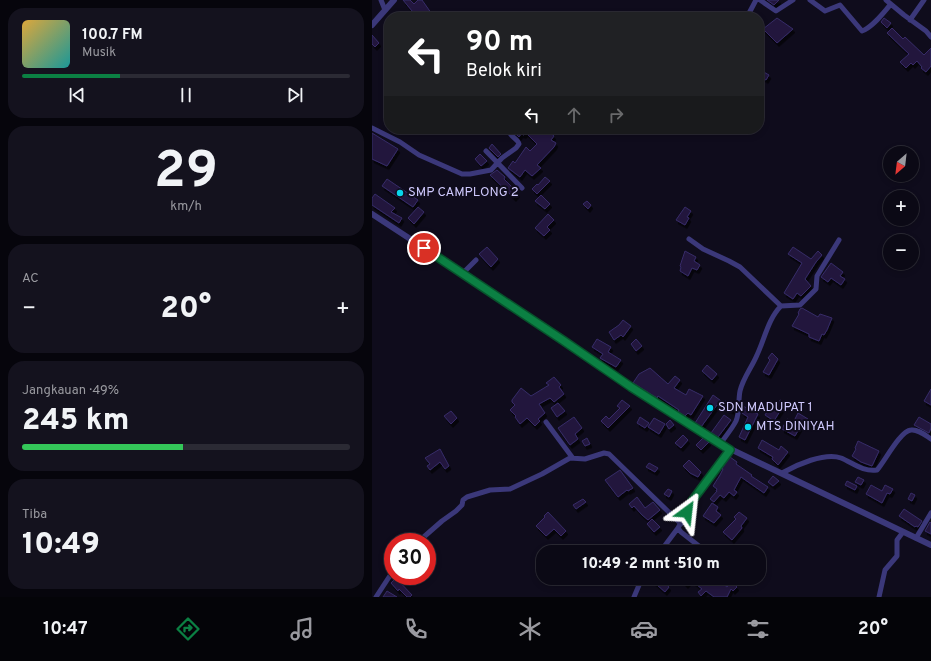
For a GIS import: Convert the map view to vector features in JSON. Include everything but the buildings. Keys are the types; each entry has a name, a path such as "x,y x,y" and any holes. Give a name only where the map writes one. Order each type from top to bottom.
{"street":[{"path":"381,0 385,10"},
{"path":"372,25 394,0"},
{"path":"750,12 756,0"},
{"path":"760,0 776,11 793,0"},
{"path":"810,0 821,10 825,11 840,5 862,31 871,25 891,4"},
{"path":"886,0 910,20 929,30 931,37"},
{"path":"910,20 924,0"},
{"path":"372,128 400,142 419,155 457,172 470,174 491,170 506,154 516,148 519,144 518,141 510,134"},
{"path":"486,151 522,188"},
{"path":"372,214 631,387 730,450 782,473 931,545"},
{"path":"689,239 703,249 740,267 781,306"},
{"path":"720,444 738,415 740,390 757,356 770,321 781,306 800,305 814,292 817,286 817,276 838,240"},
{"path":"462,274 476,260"},
{"path":"546,422 572,458"},
{"path":"782,473 822,457 830,456 840,458 867,470 877,470 882,465 900,437 906,431 916,430 931,439"},
{"path":"665,545 679,526 692,501 730,450"},
{"path":"428,533 456,511 462,505 463,500 467,497 490,490 510,489 572,458 585,459 604,452 609,454 679,526 681,532 698,545"},
{"path":"916,538 931,513"},
{"path":"879,597 884,570 897,556 898,540 903,532"},
{"path":"376,597 384,585"},
{"path":"634,597 639,585"}],"place":[{"name":"SMP CAMPLONG 2","path":"400,193"},
{"name":"SDN MADUPAT 1","path":"710,408"},
{"name":"MTS DINIYAH","path":"748,427"}],"route":[{"path":"424,248 631,387 730,450 692,501 687,512"}]}
